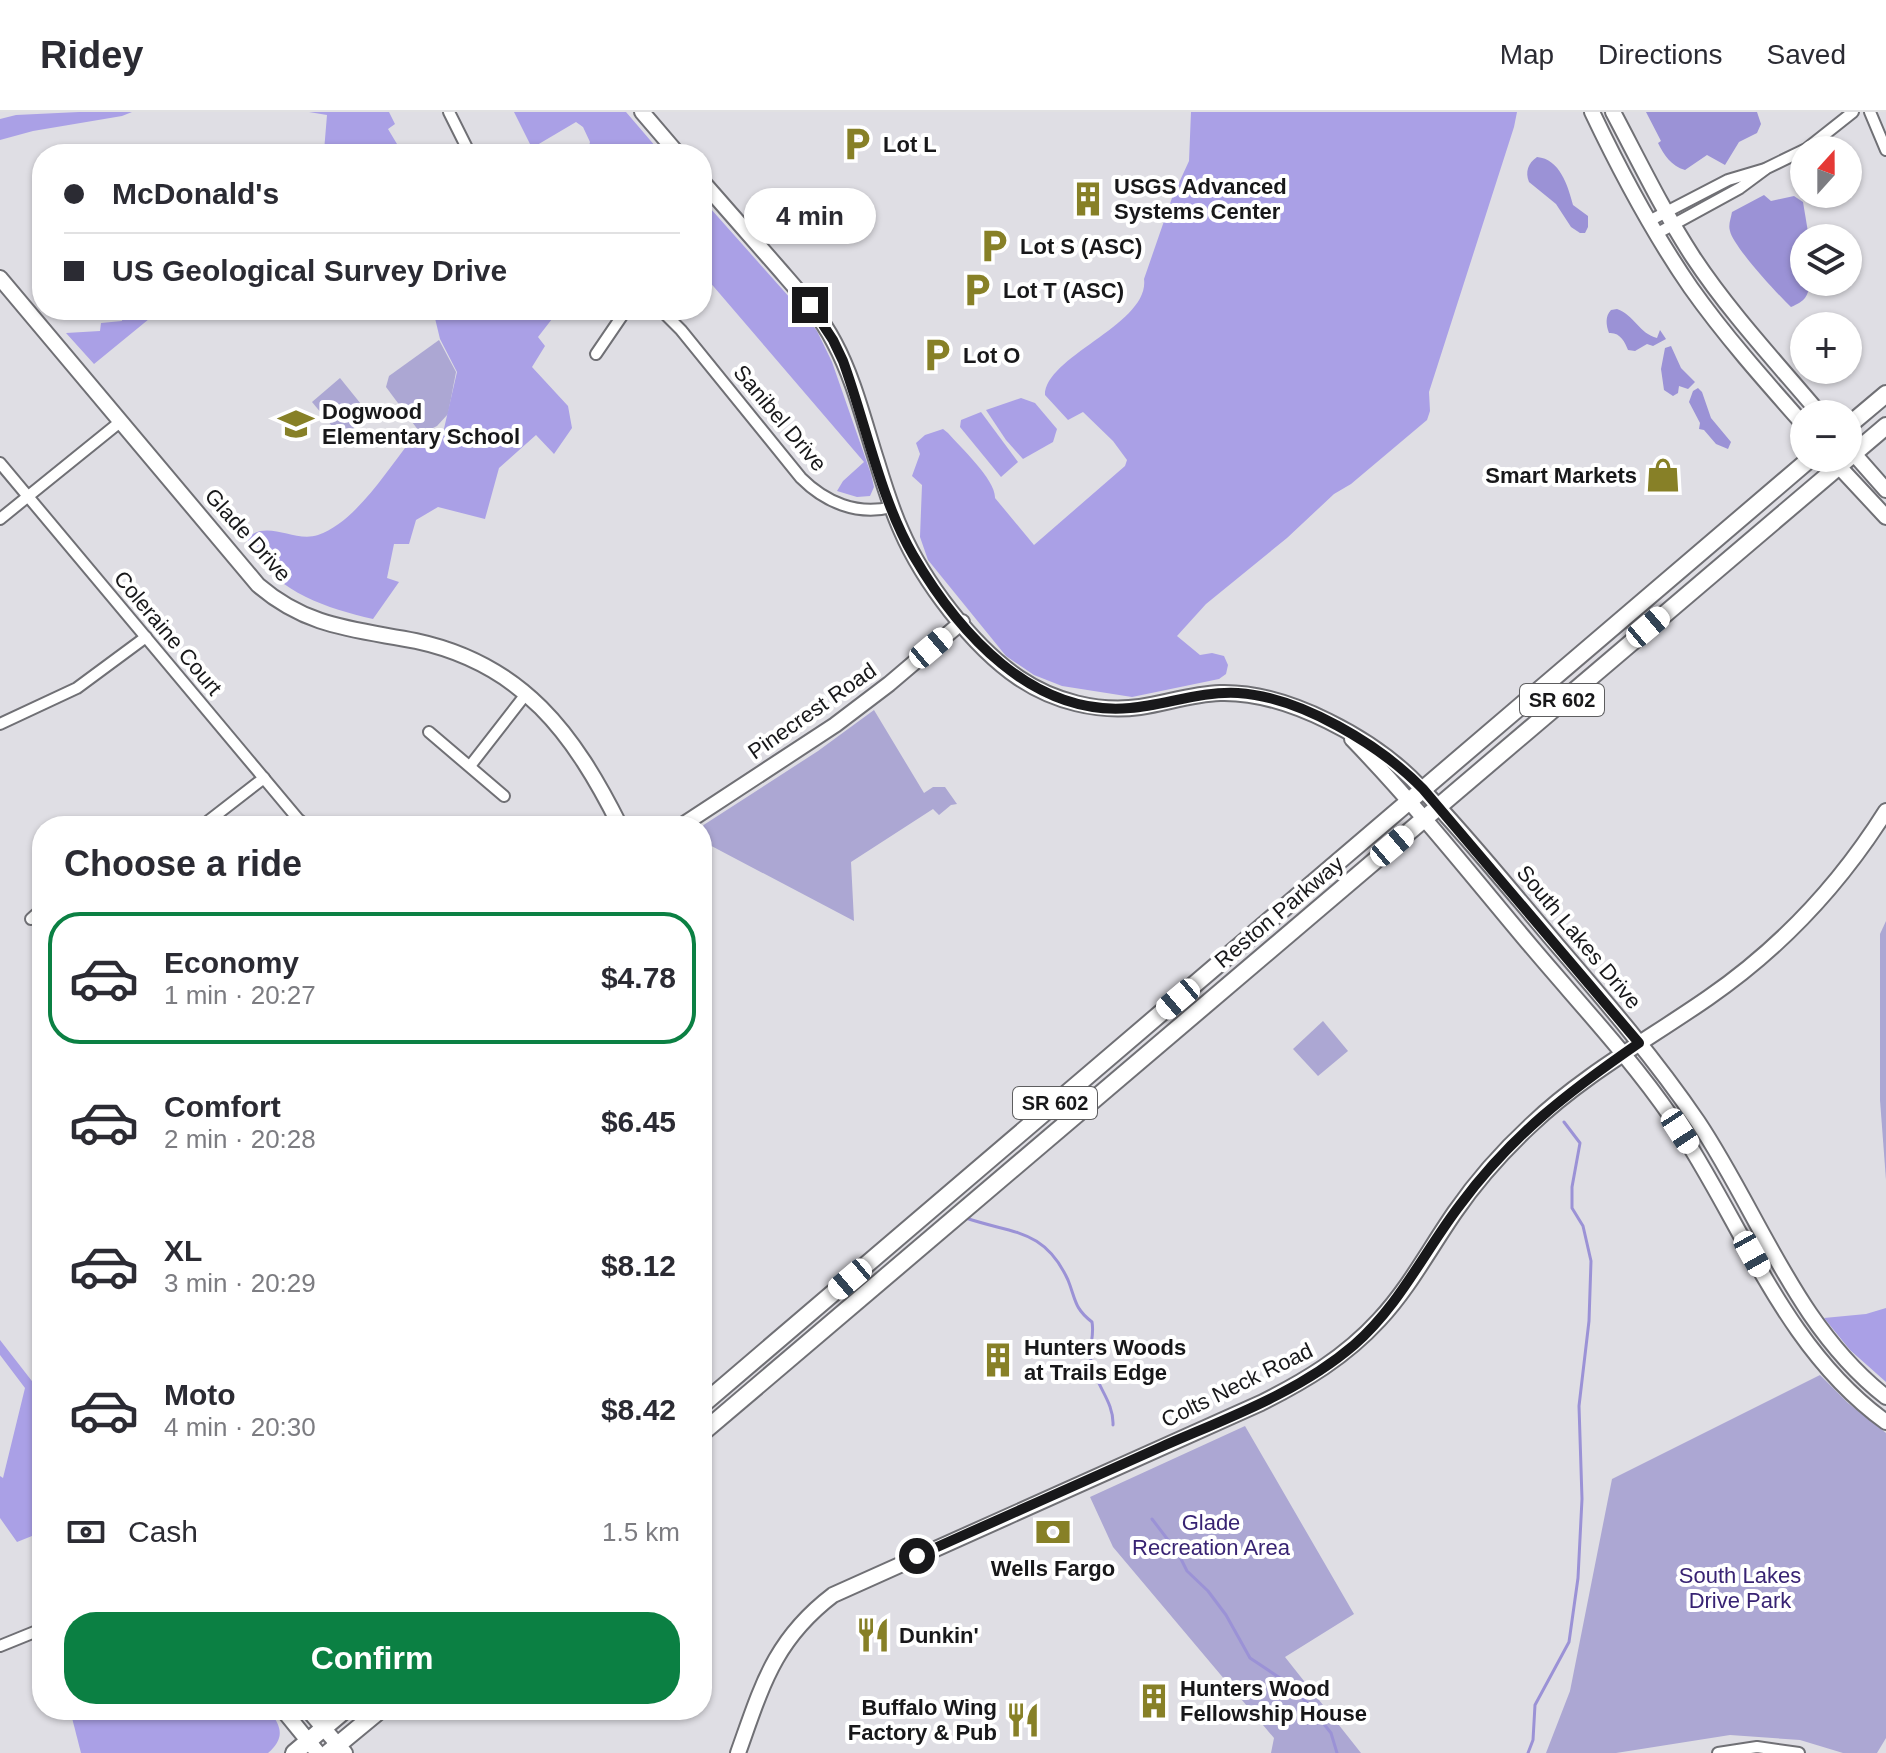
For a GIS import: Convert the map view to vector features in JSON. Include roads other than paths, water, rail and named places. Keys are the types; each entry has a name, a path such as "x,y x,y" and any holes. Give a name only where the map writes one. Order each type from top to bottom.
{"main road":[{"path":"1862,414 1886,394"},
{"name":"Reston Parkway","path":"1862,443 1886,426"},
{"name":"Reston Parkway","path":"712,1396 1795,472"},
{"name":"Reston Parkway","path":"712,1424 1424,818 1823,472"},
{"path":"294,1753 313,1747 323,1728 333,1720"},
{"path":"337,1750 369,1720"}],"street":[{"path":"449,112 465,144"},
{"path":"642,112 669,144"},
{"path":"1592,112 1652,227 1715,320 1790,408"},
{"path":"1613,112 1673,224 1722,297 1808,400"},
{"path":"1822,136 1853,112"},
{"path":"1870,112 1886,150"},
{"path":"1652,227 1673,224 1790,157"},
{"path":"1652,227 1665,210 1740,174 1767,168"},
{"name":"South Lakes Drive","path":"712,192 810,305 833,340 892,507 917,562 962,622 994,658 1020,679 1042,691 1077,703 1127,708 1204,694 1239,693 1264,697 1301,709 1385,755 1438,806 1639,1043 1701,1127 1813,1321 1837,1351 1886,1397"},
{"name":"Glade Drive","path":"0,278 32,316"},
{"name":"Glade Drive","path":"35,320 252,579 282,603 331,626 448,650 493,670 552,718 576,747 614,816"},
{"path":"596,354 619,320"},
{"name":"Sanibel Drive","path":"671,320 815,491 853,508 892,507"},
{"path":"0,519 120,422"},
{"name":"Coleraine Court","path":"0,463 298,816"},
{"path":"1862,463 1886,490"},
{"path":"1844,472 1886,517"},
{"name":"Pinecrest Road","path":"696,816 835,725 962,622"},
{"path":"0,724 77,688 146,637"},
{"path":"470,766 526,694"},
{"name":"South Lakes Drive","path":"1342,731 1424,818 1623,1055 1689,1145 1774,1294 1817,1359 1846,1390 1886,1422"},
{"path":"429,732 504,796"},
{"path":"215,816 264,778"},
{"name":"Colts Neck Road","path":"738,1753 780,1649 817,1607 852,1585 1261,1403 1325,1367 1357,1342 1395,1301 1457,1208 1506,1150 1553,1105 1728,984 1777,943 1835,881 1886,811"},
{"path":"1774,1294 1792,1285"},
{"path":"0,1646 32,1633"},
{"path":"291,1720 313,1747"},
{"path":"316,1720 337,1750"},
{"path":"1718,1753 1757,1747 1799,1753"}],"waterway":[{"path":"1528,1753 1533,1740 1535,1705 1569,1642 1578,1578 1582,1499 1579,1406 1589,1321 1591,1261 1583,1226 1572,1208 1572,1187 1580,1143 1564,1122"},
{"path":"966,1218 1025,1236 1037,1242 1059,1263 1079,1308 1092,1322 1091,1360 1111,1410 1113,1425"},
{"path":"1152,1519 1178,1553 1187,1571 1208,1591 1226,1615 1250,1658 1289,1684 1308,1704 1331,1733 1337,1753"}],"place":[{"name":"Lot L","path":"857,144"},
{"name":"USGS Advanced Systems Center","path":"1088,199"},
{"name":"Lot S (ASC)","path":"994,246"},
{"name":"Lot T (ASC)","path":"977,290"},
{"name":"Lot O","path":"937,355"},
{"name":"Dogwood Elementary School","path":"296,424"},
{"name":"Smart Markets","path":"1663,475"},
{"name":"Hunters Woods at Trails Edge","path":"998,1360"},
{"name":"Wells Fargo","path":"1053,1532"},
{"name":"Dunkin'","path":"873,1635"},
{"name":"Hunters Wood Fellowship House","path":"1154,1701"},
{"name":"Buffalo Wing Factory & Pub","path":"1023,1720"}],"park label":[{"name":"Glade Recreation Area","path":"1211,1534"},
{"name":"South Lakes Drive Park","path":"1740,1588"}]}
